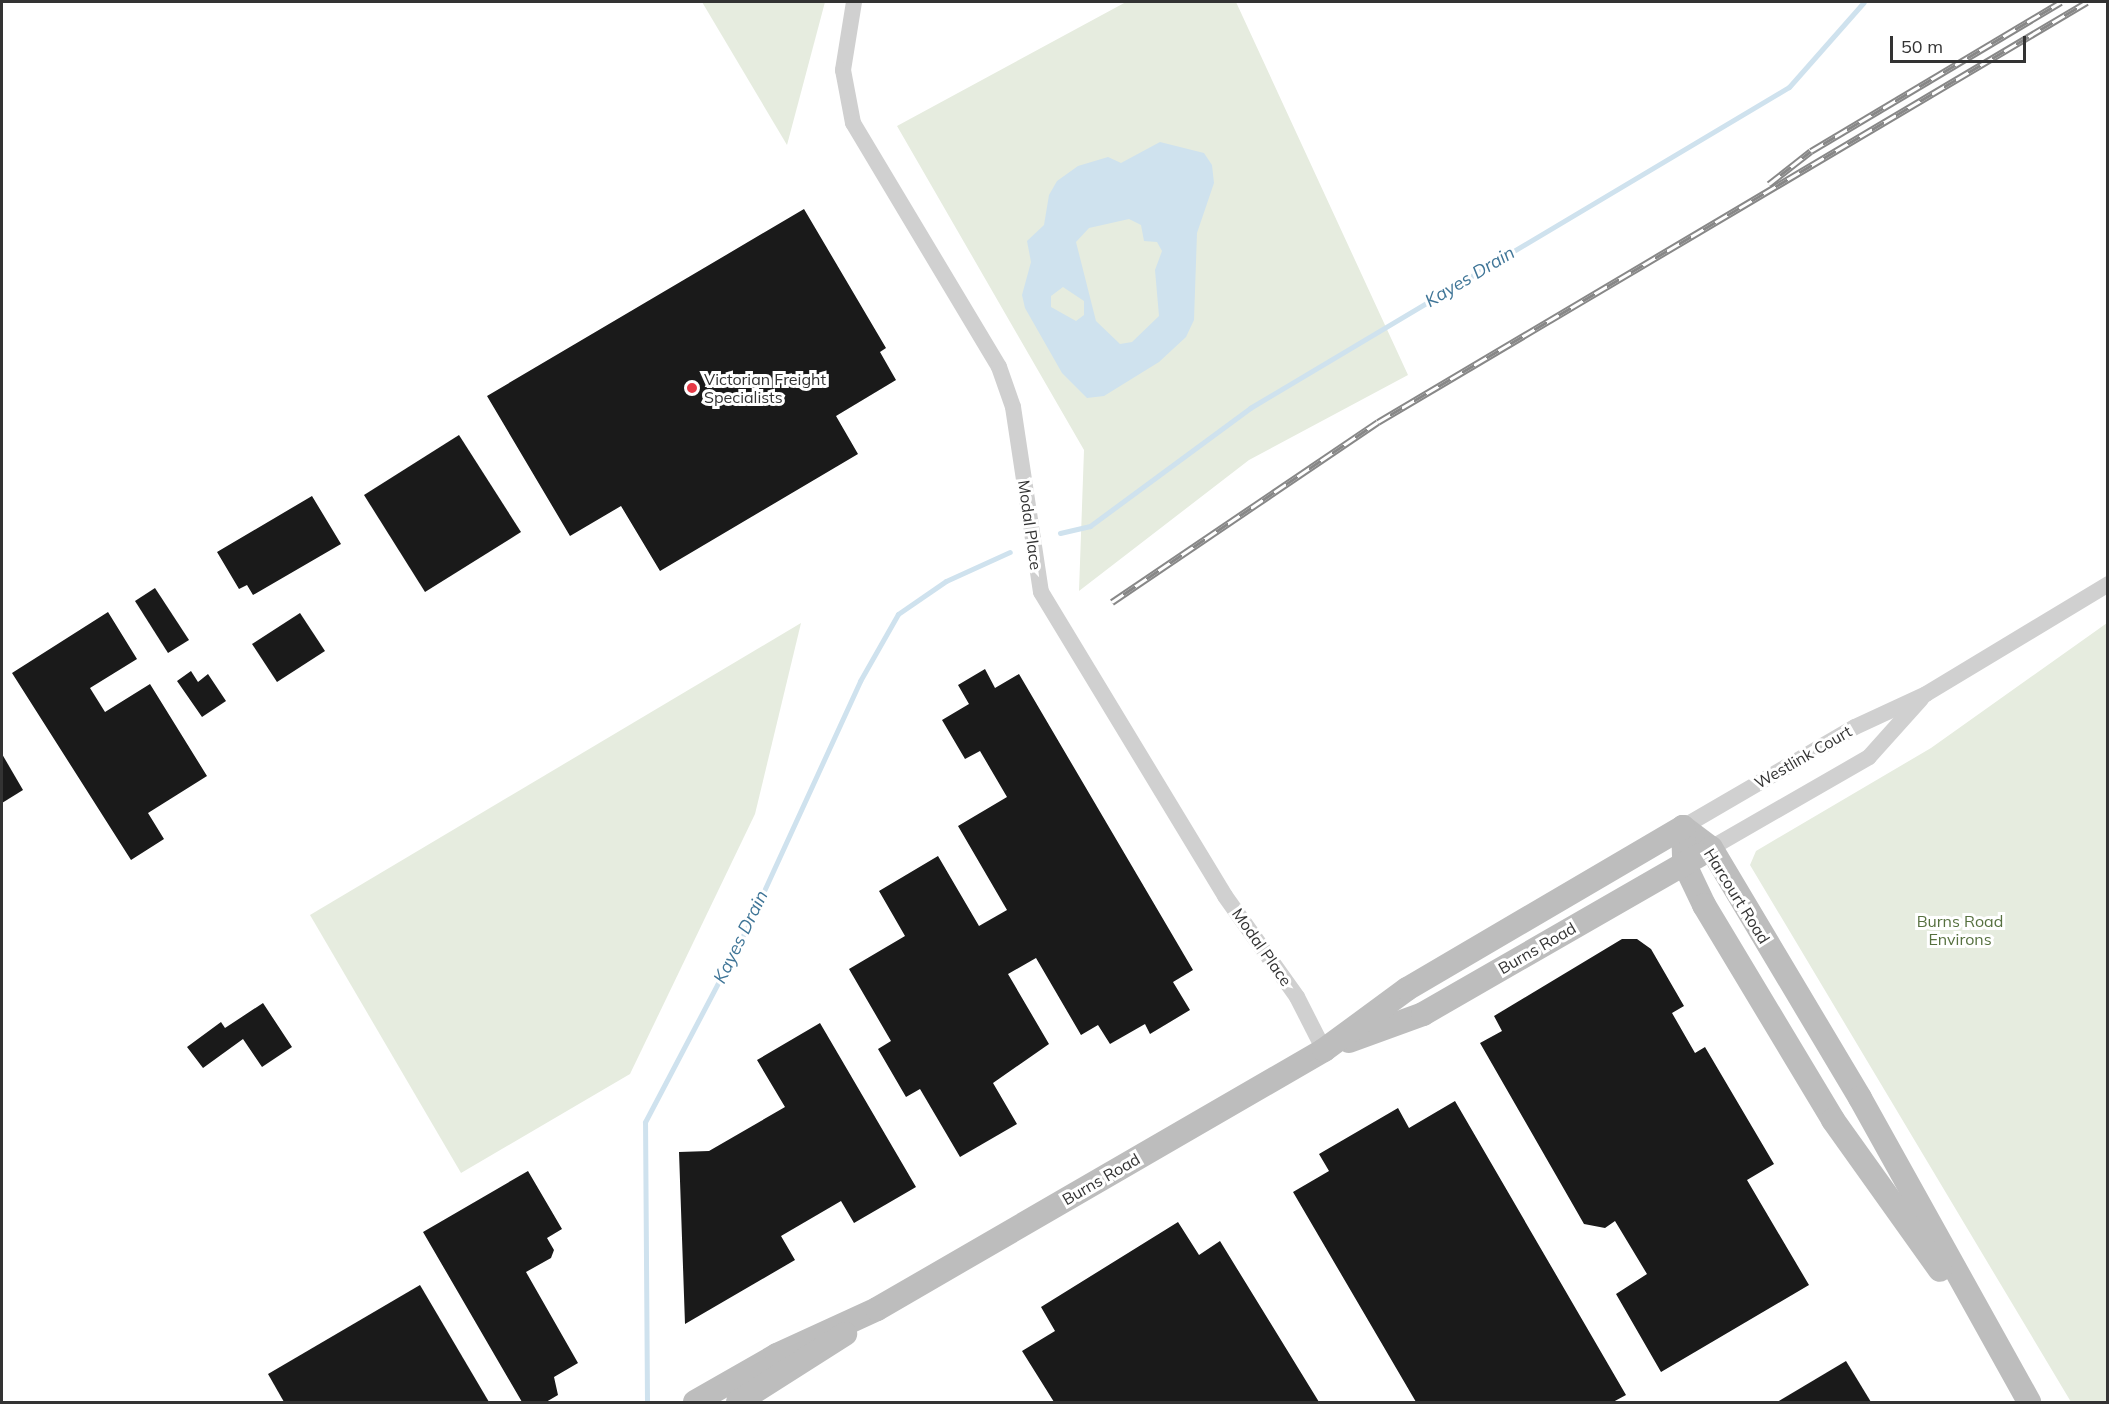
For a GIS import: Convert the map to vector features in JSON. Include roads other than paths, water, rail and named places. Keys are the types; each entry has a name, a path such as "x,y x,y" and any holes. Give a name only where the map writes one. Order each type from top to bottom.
{"street":[{"name":"Modal Place","path":"854,2 843,70 853,123 999,367 1013,407 1041,592 1225,896 1297,997 1324,1050"},
{"name":"Westlink Court","path":"1683,827 1855,727 1926,694 2108,584"},
{"name":"Westlink Court","path":"1711,848 1869,757 1926,694"},
{"name":"Burns Road","path":"695,1402 729,1398 1324,1050 1407,989 1683,827"},
{"name":"Harcourt Road","path":"1683,827 1711,848 1860,1098 2029,1402"},
{"name":"Harcourt Road","path":"1683,827 1684,863 1833,1120 2004,1360"},
{"name":"Burns Road","path":"1324,1050 1423,1014 1711,848"}],"water":[{"path":"1160,142 1204,153 1212,165 1214,183 1197,233 1194,320 1186,337 1159,362 1104,396 1087,398 1062,373 1025,308 1022,295 1031,262 1027,241 1044,225 1049,195 1057,181 1078,166 1108,157 1121,163","holes":["1129,219 1141,225 1144,241 1157,242 1162,251 1155,270 1159,316 1132,342 1120,344 1096,321 1076,242 1089,228","1063,287 1084,301 1084,315 1076,321 1051,307 1051,296"]}],"waterway":[{"name":"Kayes Drain","path":"1060,533 1090,526 1250,408 1789,87 1864,2"},
{"name":"Kayes Drain","path":"647,1402 645,1122 747,928 860,681 898,614 946,581 1010,552"}],"railway":[{"path":"1769,184 1811,151 2061,2"},
{"path":"1112,602 1378,422 2087,2"}],"place":[{"name":"Victorian Freight Specialists","path":"692,388"}],"park label":[{"name":"Burns Road Environs","path":"1960,930"}]}
